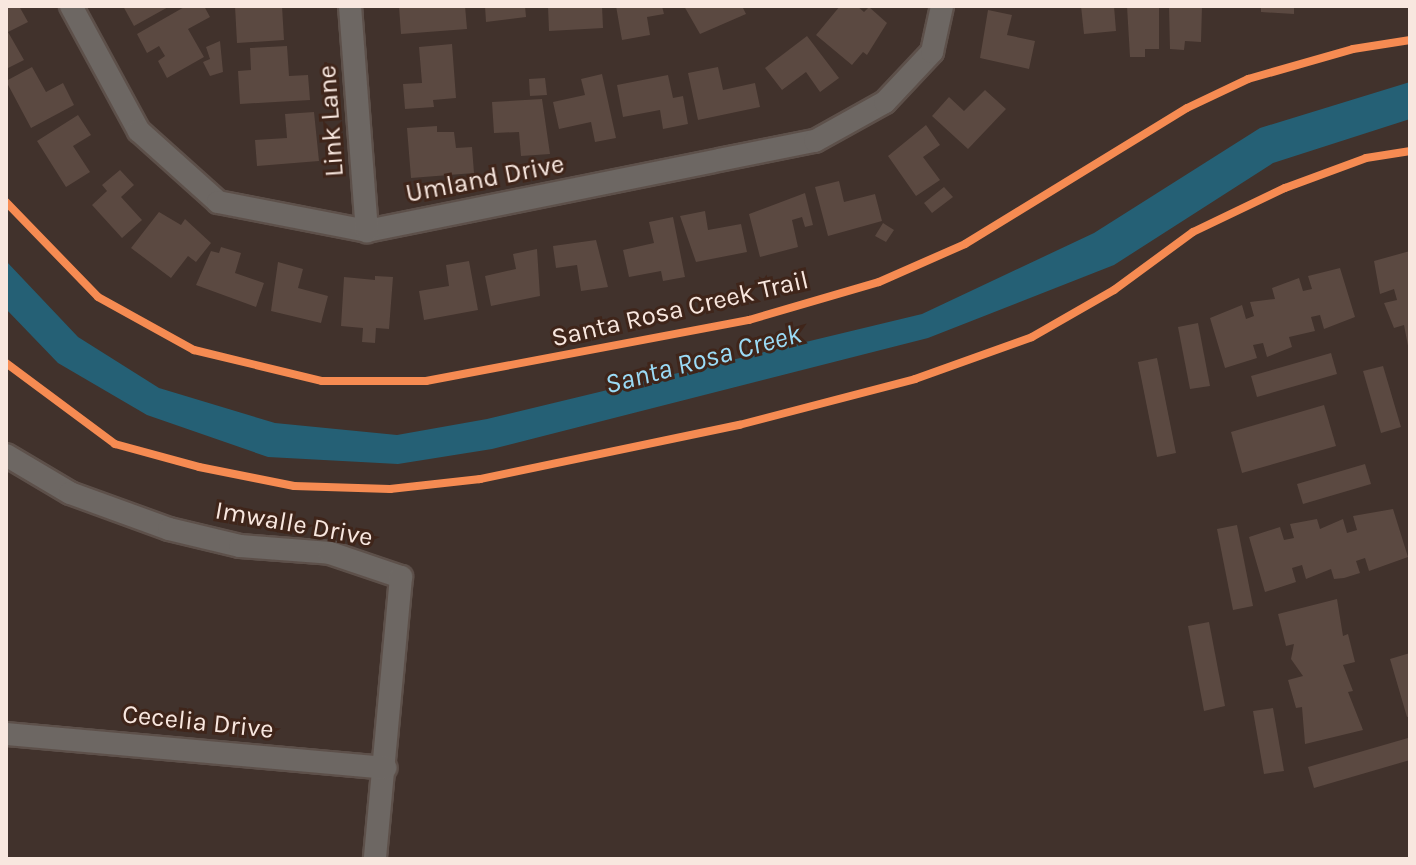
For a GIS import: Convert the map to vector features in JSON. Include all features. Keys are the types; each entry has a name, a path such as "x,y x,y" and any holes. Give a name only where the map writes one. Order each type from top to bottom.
{"street":[{"name":"Umland Drive","path":"71,6 139,131 218,202 367,231 815,141 885,102 932,52 942,6"},
{"name":"Link Lane","path":"350,6 367,231"},
{"name":"Imwalle Drive","path":"6,455 70,493 169,529 240,546 330,553 401,577 375,859"},
{"name":"Cecelia Drive","path":"6,734 385,768"}],"water":[{"path":"1410,82 1410,119 1273,163 1114,265 928,338 492,449 398,464 268,457 147,415 58,363 6,309 6,261 78,337 159,388 275,423 397,435 487,419 922,314 1094,233 1260,128"}],"building":[{"path":"8,6 19,6 28,22 8,32 24,60 6,69"},
{"path":"123,6 170,6 134,26"},
{"path":"186,6 204,6 210,17 188,29 204,57 167,78 158,61 165,56 159,46 147,53 137,34"},
{"path":"235,6 282,6 284,40 237,43"},
{"path":"399,6 465,6 467,29 401,34"},
{"path":"485,6 525,6 526,17 486,22"},
{"path":"548,6 602,6 603,28 549,31"},
{"path":"616,6 662,6 664,14 647,17 650,35 622,40"},
{"path":"684,6 742,6 746,14 700,34"},
{"path":"840,6 857,6 864,12 869,7 887,23 867,55 863,52 852,65 816,35"},
{"path":"1081,6 1114,6 1116,31 1084,34"},
{"path":"1127,6 1159,6 1159,49 1145,49 1145,57 1130,57"},
{"path":"1169,6 1202,6 1201,42 1185,41 1184,50 1170,49"},
{"path":"1261,6 1294,6 1294,14 1261,12"},
{"path":"988,10 1012,15 1007,35 1035,41 1029,69 980,58"},
{"path":"807,36 839,78 820,92 806,72 782,90 765,68"},
{"path":"220,41 223,72 210,76 203,62 210,59 206,47"},
{"path":"452,44 456,98 433,100 434,107 405,109 403,84 422,83 419,47"},
{"path":"287,46 289,76 308,75 310,100 240,104 238,71 251,70 250,48"},
{"path":"32,67 46,92 63,83 74,105 31,128 6,81"},
{"path":"718,67 723,90 755,83 760,107 698,120 688,73"},
{"path":"602,74 616,138 595,142 591,122 559,129 553,102 585,95 581,79"},
{"path":"668,75 673,98 683,96 688,124 663,129 660,110 623,117 617,85"},
{"path":"545,78 547,95 530,96 529,79"},
{"path":"985,90 1006,109 968,149 932,116 949,97 964,111"},
{"path":"542,99 550,154 521,156 519,132 494,133 492,102"},
{"path":"314,112 319,161 257,166 255,140 287,138 285,114"},
{"path":"78,115 91,135 73,146 90,172 66,187 37,141"},
{"path":"926,125 940,145 923,157 940,180 916,196 888,156"},
{"path":"437,126 437,132 454,132 456,148 472,147 474,173 411,178 407,128"},
{"path":"120,170 134,185 121,197 142,220 122,238 92,205 107,191 102,185"},
{"path":"839,181 844,202 875,194 882,221 828,236 815,187"},
{"path":"944,187 953,197 932,213 924,203"},
{"path":"805,193 813,225 805,227 802,217 792,220 798,247 760,257 749,214"},
{"path":"705,211 708,230 741,224 747,252 696,262 680,216"},
{"path":"159,212 181,225 185,219 211,243 196,262 188,256 171,278 131,248"},
{"path":"673,217 685,277 663,281 661,271 629,277 623,250 654,243 649,222"},
{"path":"883,223 894,230 886,242 875,236"},
{"path":"596,240 608,287 581,291 577,265 556,268 553,246"},
{"path":"221,247 241,253 235,273 264,283 256,307 196,285 211,251 219,253"},
{"path":"537,249 540,296 491,306 485,276 516,269 513,254"},
{"path":"1410,251 1409,351 1404,325 1394,328 1384,303 1397,300 1394,289 1380,294 1374,261"},
{"path":"469,261 478,310 424,320 419,291 449,286 446,265"},
{"path":"278,262 303,269 298,288 328,296 321,323 271,311"},
{"path":"1340,268 1355,317 1324,329 1320,315 1311,317 1315,331 1289,337 1292,347 1267,357 1263,343 1253,345 1257,358 1225,368 1210,318 1242,305 1246,319 1254,316 1250,302 1275,299 1272,288 1299,278 1303,291 1312,289 1308,276"},
{"path":"375,276 393,277 389,329 376,328 375,343 362,342 363,328 341,326 344,277 375,280"},
{"path":"1198,323 1210,386 1190,389 1178,327"},
{"path":"1331,353 1337,374 1257,397 1251,376"},
{"path":"1157,358 1176,453 1157,457 1138,362"},
{"path":"1383,366 1401,427 1381,433 1363,371"},
{"path":"1324,405 1336,446 1242,473 1231,432"},
{"path":"1365,464 1371,484 1303,504 1297,484"},
{"path":"1393,509 1408,557 1369,571 1365,558 1356,561 1360,573 1334,579 1331,569 1306,579 1302,565 1292,568 1296,582 1265,592 1249,537 1280,527 1284,540 1294,538 1290,524 1317,519 1320,529 1343,519 1347,533 1357,530 1353,516"},
{"path":"1237,525 1253,606 1233,610 1217,529"},
{"path":"1337,599 1343,636 1348,634 1355,662 1343,665 1353,691 1348,692 1363,730 1305,744 1302,707 1296,708 1288,680 1303,676 1291,659 1294,644 1286,646 1278,614"},
{"path":"1209,622 1225,706 1204,711 1188,626"},
{"path":"1410,653 1410,716 1407,717 1390,659"},
{"path":"1273,708 1284,771 1264,774 1253,711"},
{"path":"1408,738 1410,760 1314,788 1308,767"}],"cycle path":[{"name":"Santa Rosa Creek Trail","path":"6,202 98,297 194,350 322,381 426,381 749,320 879,282 965,244 1187,108 1248,79 1353,49 1410,40"},
{"path":"6,363 115,444 199,467 294,486 390,489 480,479 739,425 915,379 1032,337 1114,290 1193,232 1285,188 1366,158 1410,151"}],"water label":[{"name":"Santa Rosa Creek","path":"703,359"}]}
